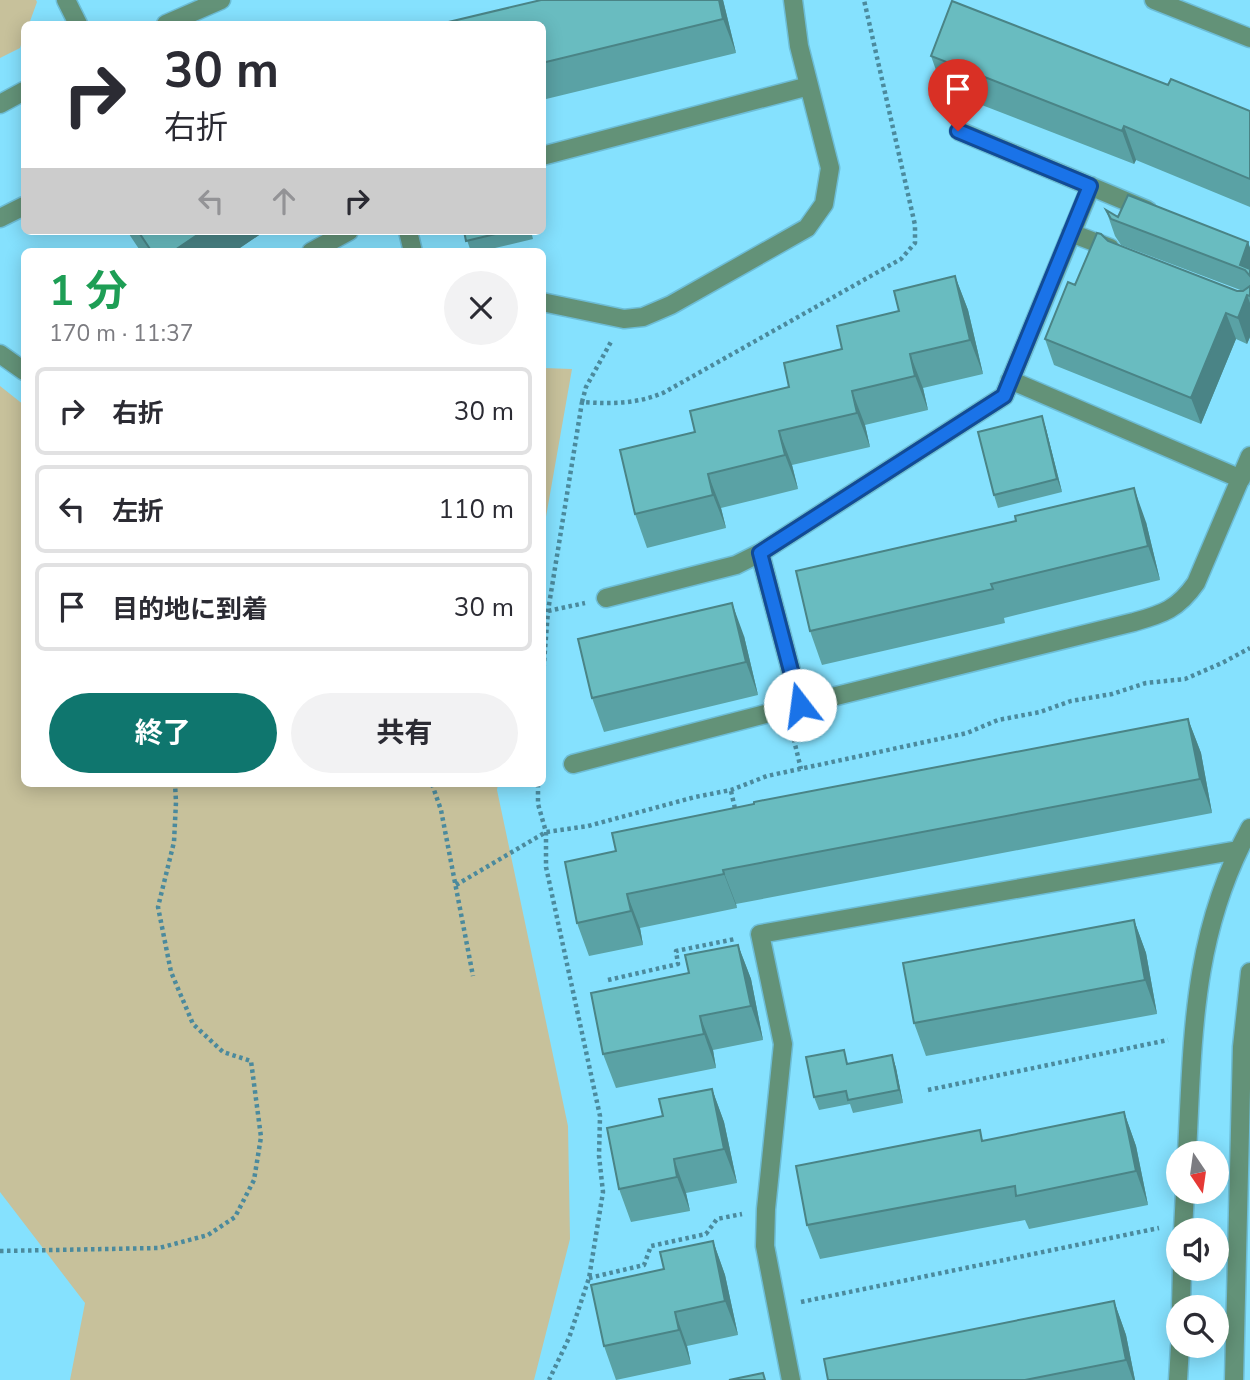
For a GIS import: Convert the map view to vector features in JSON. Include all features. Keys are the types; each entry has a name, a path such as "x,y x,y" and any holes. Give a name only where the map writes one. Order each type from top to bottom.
{"street":[{"path":"66,0 76,21"},
{"path":"173,21 221,0"},
{"path":"546,303 624,319 643,317 671,305 807,228 824,204 830,168 799,46 793,0"},
{"path":"1154,0 1250,38"},
{"path":"546,155 808,86"},
{"path":"0,104 21,94"},
{"path":"958,131 1164,217"},
{"path":"606,598 736,565 760,553 1004,396 1090,186"},
{"path":"0,218 21,208"},
{"path":"1071,233 1110,248"},
{"path":"318,248 342,235"},
{"path":"0,354 21,370"},
{"path":"1010,380 1241,479"},
{"path":"573,764 1134,622 1173,609 1196,583 1250,456"},
{"path":"760,553 794,707"},
{"path":"1188,1141 1193,1035 1204,948 1238,850 1250,828"},
{"path":"791,1380 765,1245 766,1209 783,1044 760,934 1238,850"},
{"path":"1234,1380 1242,1047 1250,972"},
{"path":"1178,1380 1179,1358"}],"path":[{"path":"582,402 616,405 645,400 663,393 901,259 915,243 915,225 864,0"},
{"path":"546,637 582,402 586,387 608,347"},
{"path":"548,611 606,598"},
{"path":"456,885 546,832 587,826 731,790 767,776 967,733 998,720 1040,712 1072,701 1111,694 1146,683 1185,679 1250,648"},
{"path":"794,707 801,769"},
{"path":"0,1251 159,1248 208,1236 235,1217 254,1180 261,1137 251,1061 223,1052 193,1024 171,972 158,907 174,842 175,787"},
{"path":"433,787 442,810 473,976"},
{"path":"538,787 538,804 546,832 546,867 600,1116 599,1156 603,1192 589,1278 569,1338 549,1380"},
{"path":"731,790 737,817"},
{"path":"608,980 678,964 676,951 760,934"},
{"path":"928,1090 1193,1035"},
{"path":"589,1278 644,1265 651,1245 706,1234 717,1219 766,1209"},
{"path":"776,1307 1166,1230"}],"shaded area":[{"path":"0,0 36,0 30,21 21,21 20,48 0,58"},
{"path":"546,368 572,369 546,517"},
{"path":"0,386 21,403 21,787 498,787 568,1126 570,1239 534,1380 70,1380 85,1303 0,1192"}],"building":[{"path":"541,0 719,0 723,19 546,62 546,21 453,21"},
{"path":"952,1 1168,85 1171,79 1250,111 1250,179 1124,126 1122,131 931,56"},
{"path":"1128,195 1248,242 1240,265 1250,269 1250,276 1245,270 1111,219 1106,210 1118,217"},
{"path":"1097,233 1108,241 1237,291 1243,291 1250,286 1250,296 1247,295 1238,318 1226,313 1191,398 1045,339 1068,282 1075,285"},
{"path":"141,235 197,235 178,248 149,248"},
{"path":"465,235 491,235 466,241"},
{"path":"955,276 970,340 910,354 915,376 852,391 857,413 779,431 785,455 708,474 713,495 635,514 620,450 695,432 690,411 789,387 784,363 842,349 837,326 899,311 894,291"},
{"path":"1042,416 1057,479 994,495 978,432"},
{"path":"1134,488 1148,546 991,584 993,589 810,631 796,571 1016,521 1015,516"},
{"path":"732,603 746,662 592,698 578,639"},
{"path":"1188,719 1200,779 723,870 724,874 627,894 631,911 577,923 565,862 616,851 612,833 754,802"},
{"path":"1134,920 1145,980 914,1023 903,963"},
{"path":"738,945 751,1006 700,1016 704,1034 603,1054 591,993 689,973 685,955"},
{"path":"844,1050 847,1064 892,1055 899,1090 848,1100 846,1091 814,1097 806,1057"},
{"path":"712,1089 724,1149 674,1159 677,1177 619,1189 607,1128 663,1116 659,1099"},
{"path":"1124,1112 1136,1171 1016,1196 1015,1186 807,1225 796,1166 980,1130 982,1141"},
{"path":"713,1241 725,1301 675,1312 679,1330 604,1346 591,1285 664,1269 660,1252"},
{"path":"1114,1301 1126,1360 1025,1380 828,1380 824,1359"},
{"path":"763,1373 765,1380 729,1380"}],"route":[{"path":"800,705 760,553 1004,396 1090,186 958,131"}]}
